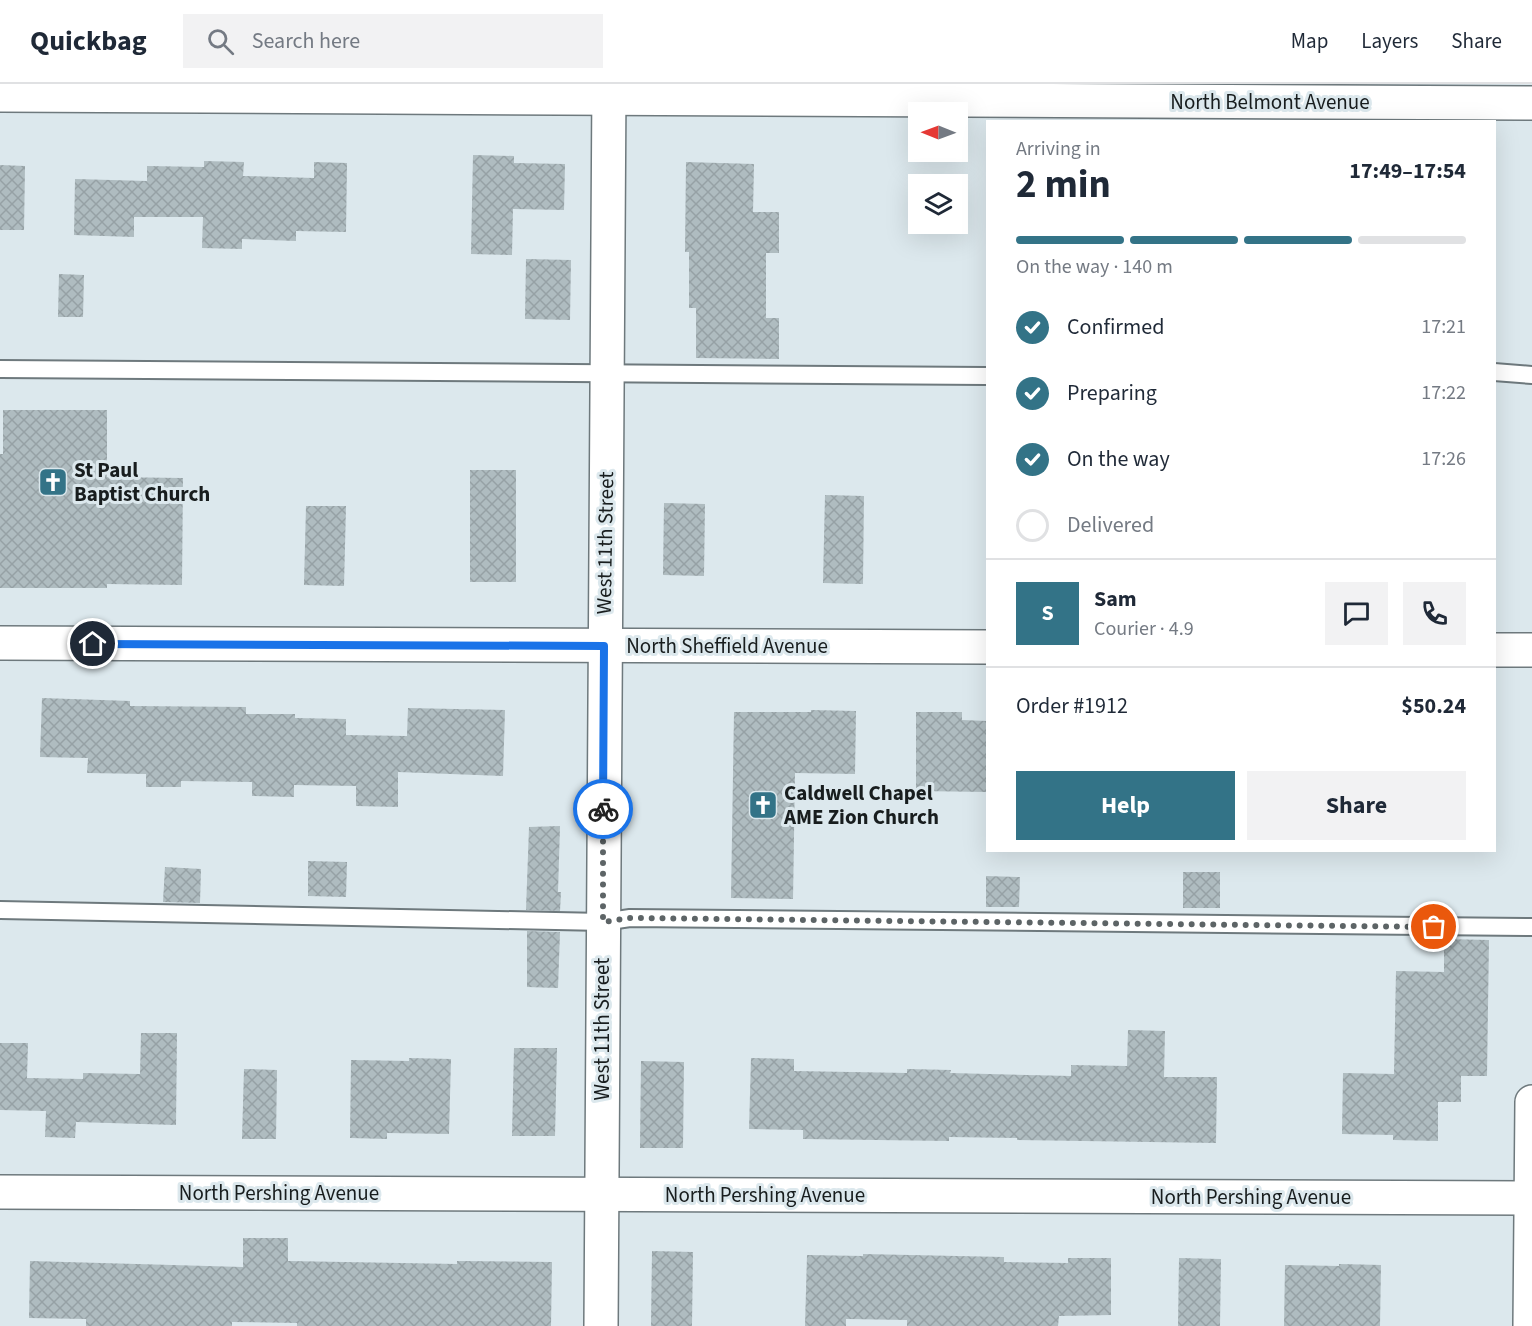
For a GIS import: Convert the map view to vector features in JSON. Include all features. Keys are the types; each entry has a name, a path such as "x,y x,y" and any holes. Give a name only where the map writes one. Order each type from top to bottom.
{"street":[{"name":"North Belmont Avenue","path":"0,95 60,90 609,92 1532,103"},
{"name":"West 11th Street","path":"601,1326 609,92"},
{"name":"North Sheffield Avenue","path":"0,643 986,647"},
{"path":"1496,650 1532,650"},
{"path":"1530,1315 1532,1102"},
{"name":"North Pershing Avenue","path":"0,1192 1531,1198"}],"lane":[{"path":"0,369 986,376"},
{"path":"1496,372 1532,375"},
{"path":"0,910 603,922 630,918 1532,927"}],"building":[{"path":"473,155 514,156 514,163 565,164 564,210 513,209 512,255 471,254"},
{"path":"204,161 244,162 243,176 314,178 314,162 347,163 346,232 296,231 296,241 242,239 242,249 202,248 203,217 134,217 134,237 74,235 75,179 147,181 147,166 204,167"},
{"path":"686,162 754,164 753,212 779,212 779,253 766,253 766,318 779,318 779,359 696,358 696,308 689,308 689,252 685,252"},
{"path":"0,165 25,166 24,230 0,230"},
{"path":"526,259 571,260 570,320 525,319"},
{"path":"59,274 84,275 83,317 58,317"},
{"name":"St Paul Baptist Church","path":"3,410 107,410 107,477 183,478 182,585 107,584 107,588 0,588 0,454 3,454"},
{"path":"470,470 516,470 516,582 470,582"},
{"path":"825,495 864,496 863,584 823,583"},
{"path":"664,503 705,504 704,576 663,575"},
{"path":"306,506 346,506 344,586 304,585"},
{"path":"42,698 130,701 130,706 246,707 246,714 295,714 295,718 346,719 346,735 407,736 408,708 505,710 503,776 398,772 398,807 356,806 356,786 294,785 294,797 252,796 252,782 181,781 181,787 146,787 146,774 87,773 88,758 40,757"},
{"name":"Caldwell Chapel AME Zion Church","path":"811,710 856,711 855,774 795,773 793,899 731,898 734,712 811,712"},
{"path":"916,712 962,712 962,720 986,721 986,792 916,791"},
{"path":"560,826 558,892 561,892 560,911 526,910 529,827"},
{"path":"308,861 347,862 346,897 308,896"},
{"path":"165,867 201,869 200,903 163,902"},
{"path":"1183,872 1220,872 1220,908 1183,908"},
{"path":"986,876 1020,877 1019,907 986,907"},
{"path":"527,931 560,932 558,988 527,987"},
{"path":"1444,939 1489,940 1487,1076 1461,1076 1461,1102 1438,1102 1438,1141 1393,1140 1393,1135 1342,1134 1343,1073 1394,1074 1396,971 1444,972"},
{"path":"1128,1030 1165,1031 1164,1077 1217,1077 1216,1143 949,1137 949,1141 803,1139 803,1130 749,1129 751,1058 794,1059 794,1071 907,1073 907,1069 951,1070 950,1073 1071,1076 1071,1065 1127,1066"},
{"path":"141,1033 177,1033 176,1125 76,1122 75,1138 45,1137 46,1111 0,1110 0,1043 28,1043 27,1078 83,1079 83,1073 140,1074"},
{"path":"514,1048 557,1048 555,1136 512,1136"},
{"path":"409,1058 451,1059 449,1134 387,1133 387,1139 350,1138 351,1060 409,1061"},
{"path":"641,1061 684,1062 683,1148 640,1148"},
{"path":"244,1069 277,1070 276,1139 242,1139"},
{"path":"243,1238 288,1238 288,1261 457,1264 457,1261 552,1262 551,1326 297,1326 297,1323 232,1322 232,1326 86,1326 86,1319 29,1318 30,1261 243,1267"},
{"path":"652,1251 693,1252 692,1326 651,1326"},
{"path":"863,1254 1004,1257 1004,1262 1068,1263 1068,1258 1111,1258 1111,1315 1059,1316 1058,1326 907,1326 907,1320 846,1319 846,1326 805,1326 807,1255 863,1256"},
{"path":"1179,1258 1221,1259 1220,1326 1178,1326"},
{"path":"1339,1264 1381,1265 1380,1326 1284,1326 1285,1265 1339,1266"}],"way so far":[{"path":"603,809 603,922 630,918 1434,927"}],"place":[{"name":"St Paul Baptist Church","path":"53,482"},
{"name":"Caldwell Chapel AME Zion Church","path":"763,805"}],"route":[{"path":"93,644 604,646 603,809"}]}
